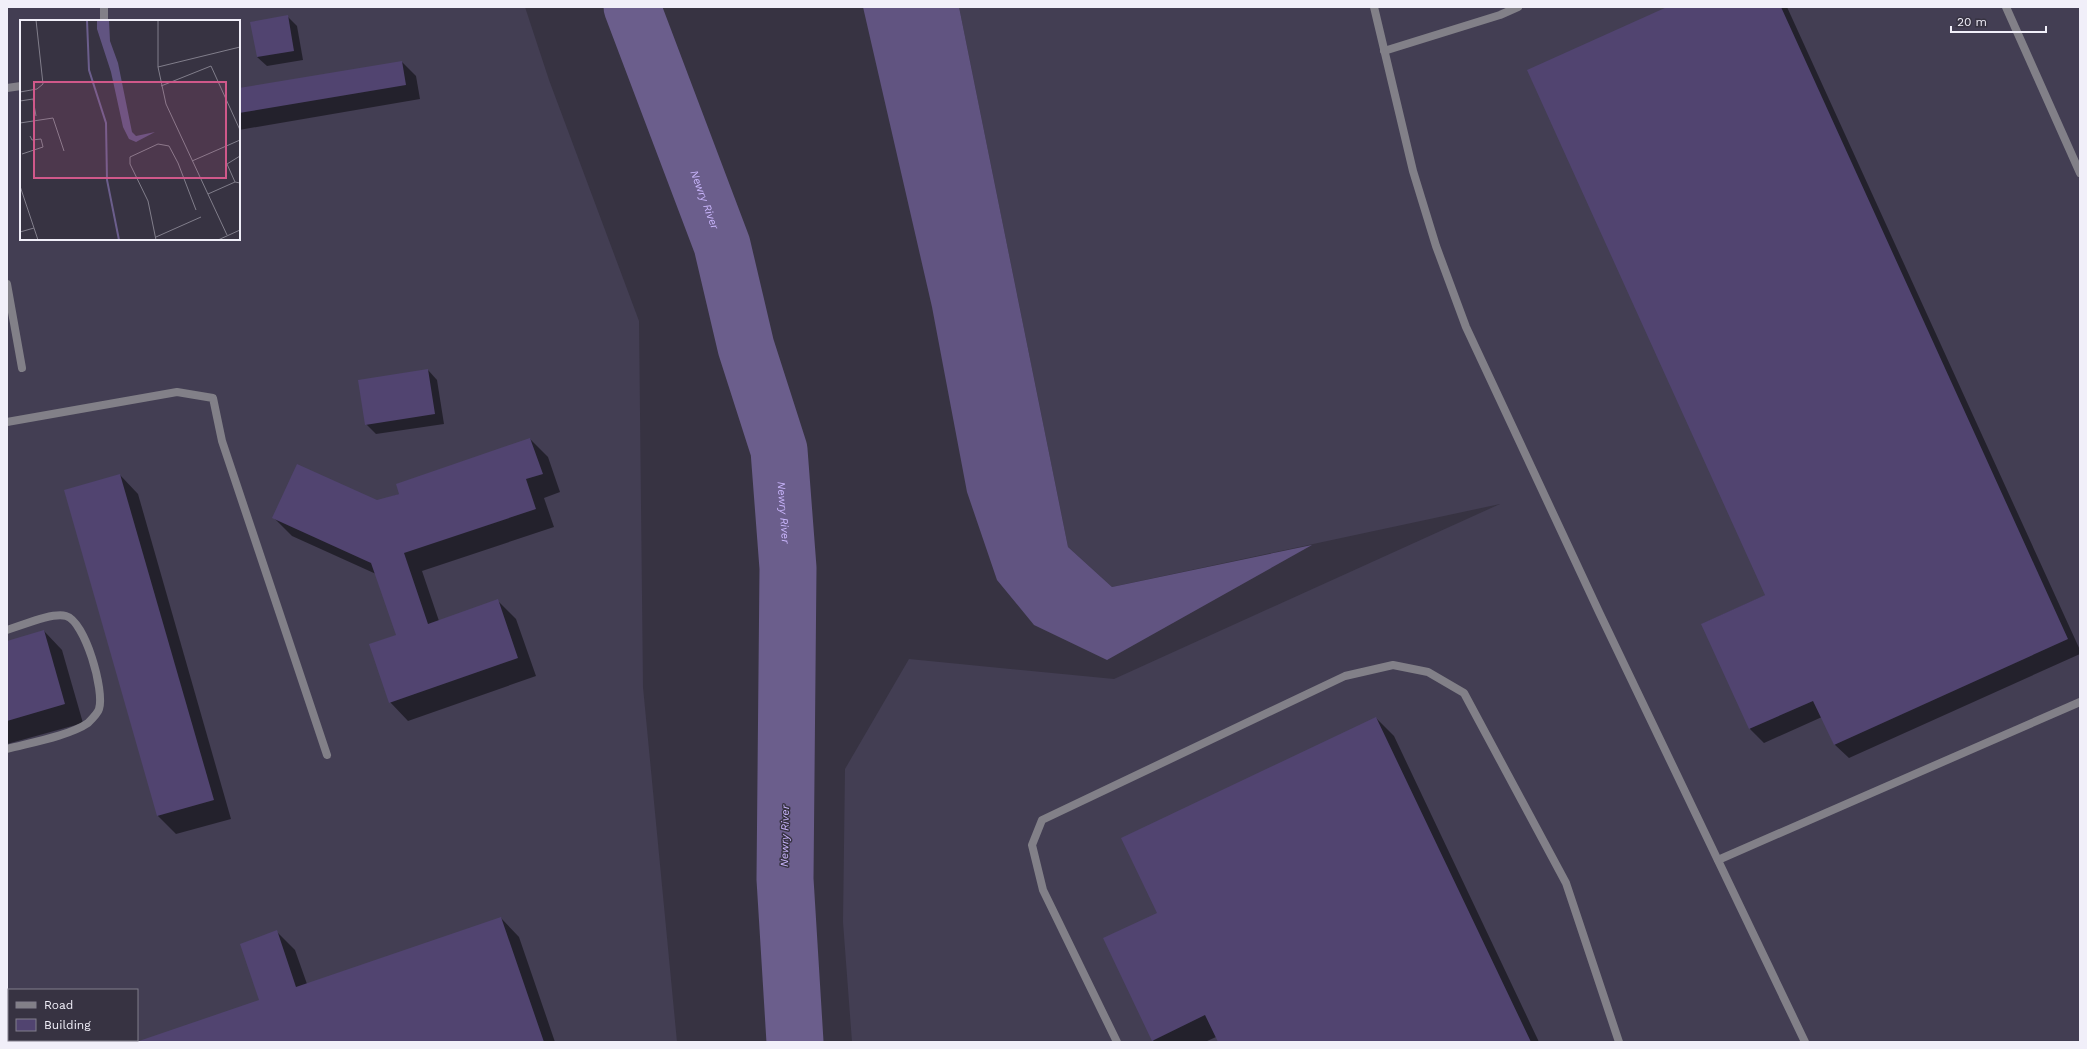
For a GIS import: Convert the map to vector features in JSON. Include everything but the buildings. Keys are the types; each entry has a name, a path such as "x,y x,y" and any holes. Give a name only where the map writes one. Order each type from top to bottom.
{"street":[{"path":"104,7 104,20"},
{"path":"1374,7 1413,171 1436,246 1466,327 1508,420 1805,1042"},
{"path":"1384,51 1500,15 1518,7"},
{"path":"2006,7 2080,173"},
{"path":"7,88 20,86"},
{"path":"7,284 22,368"},
{"path":"7,422 177,392 213,398 222,441 327,755"},
{"path":"7,630 58,615 67,616 76,622 85,639 100,690 99,709 88,722 53,737 7,749"},
{"path":"1117,1042 1043,890 1032,845 1042,820 1345,676 1393,665 1428,672 1464,693 1566,883 1619,1042"},
{"path":"1718,860 2080,702"}],"shaded area":[{"path":"7,7 525,7 549,80 639,321 643,687 677,1042 7,1042"},
{"path":"863,7 959,7 1068,547 1112,587 1312,545 1107,660 1034,625 997,580 967,492 932,307"},
{"path":"959,7 2080,7 2080,1042 852,1042 843,922 845,769 909,659 1114,679 1500,504 1112,587 1068,547"}],"waterway":[{"name":"Newry River","path":"632,7 722,245 746,347 779,450 788,568 785,879 795,1042"}]}
